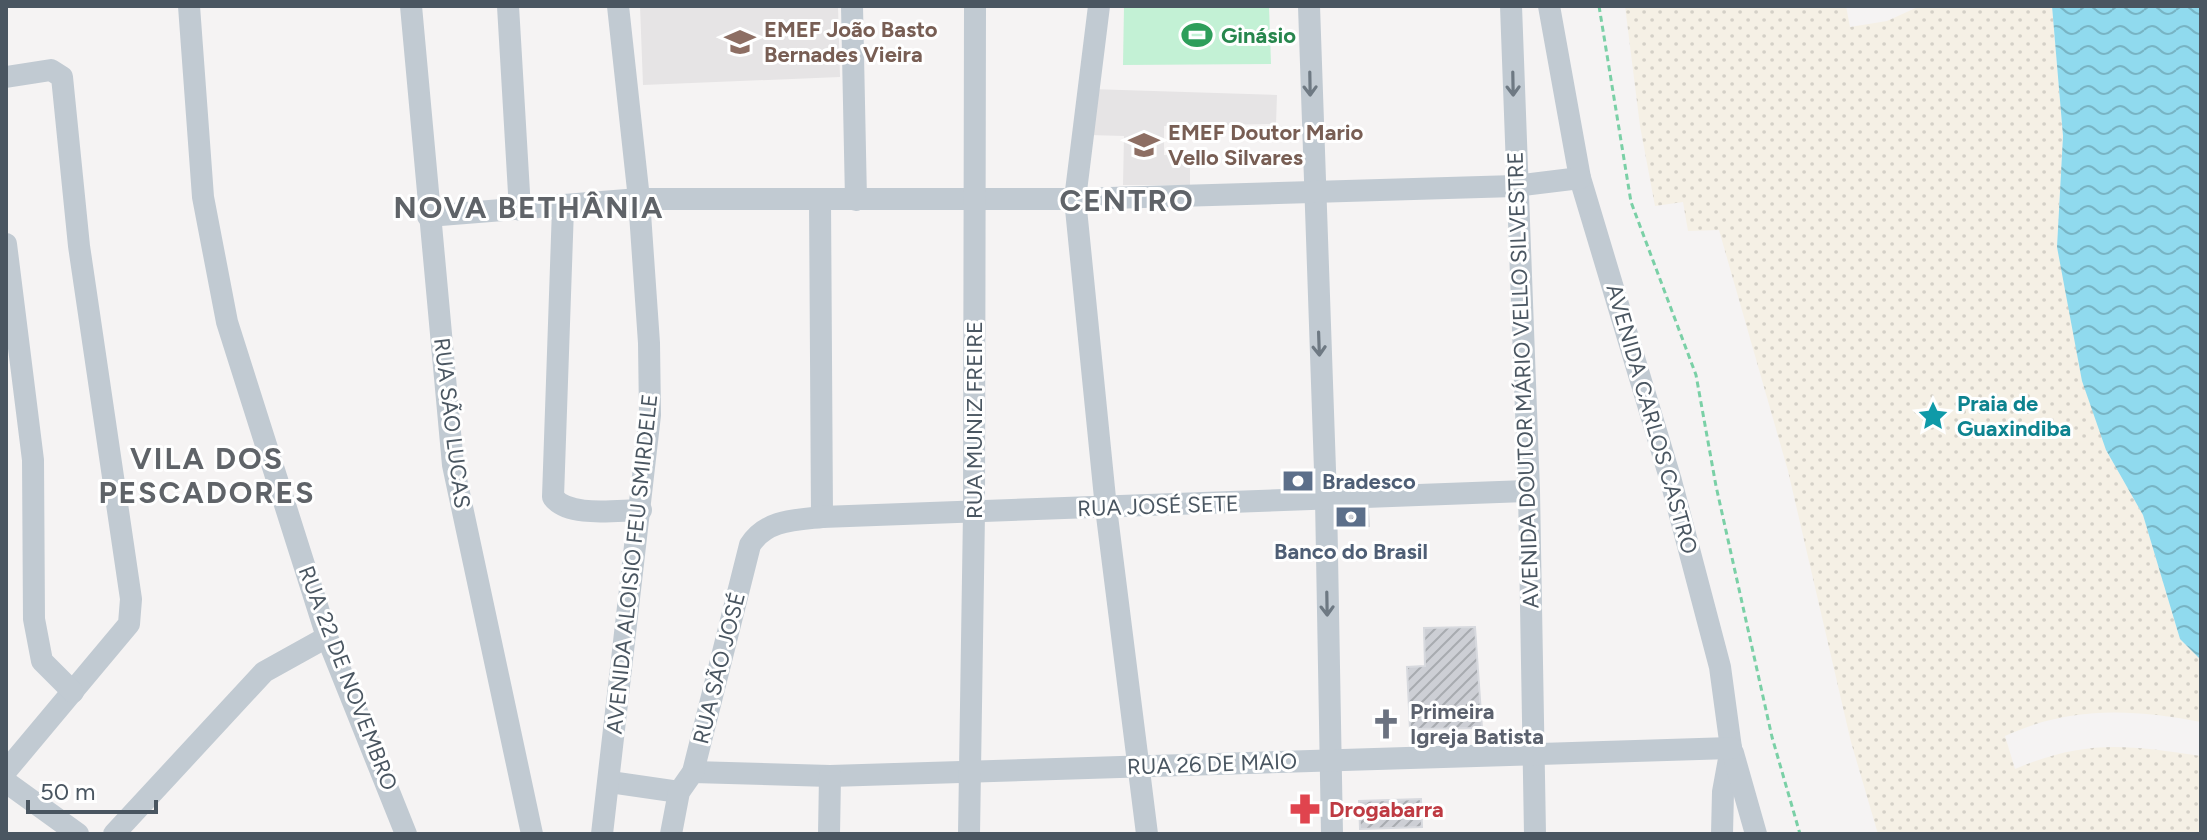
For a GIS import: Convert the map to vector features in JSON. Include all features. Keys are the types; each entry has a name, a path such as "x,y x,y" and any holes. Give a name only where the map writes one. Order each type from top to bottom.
{"street":[{"name":"RUA 22 DE NOVEMBRO","path":"189,6 203,197 227,322 327,637 406,834"},
{"name":"RUA SÃO LUCAS","path":"411,6 453,465 532,834"},
{"path":"508,6 520,210"},
{"name":"AVENIDA ALOISIO FEU SMIRDELE","path":"602,834 650,415 649,343 639,199 618,6"},
{"path":"852,6 856,200"},
{"name":"RUA MUNIZ FREIRE","path":"969,834 974,513 975,6"},
{"path":"1099,6 1075,199 1106,508 1147,834"},
{"path":"1309,6 1313,192 1326,499 1332,834"},
{"name":"AVENIDA DOUTOR MÁRIO VELLO SILVESTRE","path":"1511,6 1515,186 1529,491 1535,834"},
{"name":"AVENIDA CARLOS CASTRO","path":"1549,6 1580,178 1712,629 1731,748 1723,792 1722,834"},
{"path":"6,77 58,72 62,77 72,177 131,599 129,624 6,771"},
{"path":"428,216 563,208 639,199 1075,199 1515,186 1580,178"},
{"path":"820,200 822,517"},
{"path":"563,208 553,497 558,504 570,508 641,510"},
{"path":"6,244 33,460 34,619 42,661 73,692"},
{"name":"RUA JOSÉ SETE","path":"788,521 822,517 1529,491"},
{"name":"RUA SÃO JOSÉ","path":"671,834 679,792 693,772 750,545 766,528 788,521"},
{"path":"114,834 264,672 327,637"},
{"path":"1731,748 1756,834"},
{"name":"RUA 26 DE MAIO","path":"693,772 830,776 1731,748"},
{"path":"829,834 830,776"},
{"path":"6,782 78,834"},
{"path":"610,782 679,792"}],"path":[{"path":"1599,6 1631,202 1696,375 1716,486 1765,707 1800,834"}],"shaded area":[{"name":"EMEF João Basto Bernades Vieira","path":"640,6 838,6 840,77 643,85"},
{"name":"EMEF Doutor Mario Vello Silvares","path":"1090,89 1277,95 1276,124 1164,126 1164,155 1190,156 1190,185 1123,185 1124,136 1089,135"}],"sand":[{"name":"Praia de Guaxindiba","path":"1625,6 1846,6 1850,27 1887,21 1920,6 2052,6 2063,136 2057,247 2106,450 2143,515 2180,639 2201,660 2201,722 2150,714 2102,713 2053,719 2005,736 2015,769 2064,753 2107,747 2201,756 2201,834 1878,834 1851,742 1788,471 1719,230 1688,231 1683,202 1655,206 1640,126"}],"green space":[{"name":"Ginásio","path":"1124,6 1269,6 1271,64 1123,65"}],"water":[{"path":"2052,6 2201,6 2201,660 2180,639 2143,515 2106,450 2082,381 2057,247 2063,136"}],"building":[{"name":"Banco do Brasil","path":"1344,509 1361,509 1361,520 1341,520"},
{"path":"1361,509 1368,509 1369,526 1342,527 1341,520 1361,520"},
{"path":"1475,627 1482,728 1410,729 1407,667 1425,666 1424,628"},
{"path":"1421,799 1422,827 1360,829 1359,801"}],"place":[{"name":"Ginásio","path":"1197,35"},
{"name":"EMEF João Basto Bernades Vieira","path":"740,42"},
{"name":"EMEF Doutor Mario Vello Silvares","path":"1144,145"},
{"name":"Praia de Guaxindiba","path":"1933,416"},
{"name":"Bradesco","path":"1298,481"},
{"name":"Banco do Brasil","path":"1351,517"},
{"name":"Primeira Igreja Batista","path":"1386,724"},
{"name":"Drogabarra","path":"1305,809"}],"district":[{"name":"CENTRO","path":"1127,200"},
{"name":"NOVA BETHÂNIA","path":"529,207"},
{"name":"VILA DOS PESCADORES","path":"207,475"}]}
